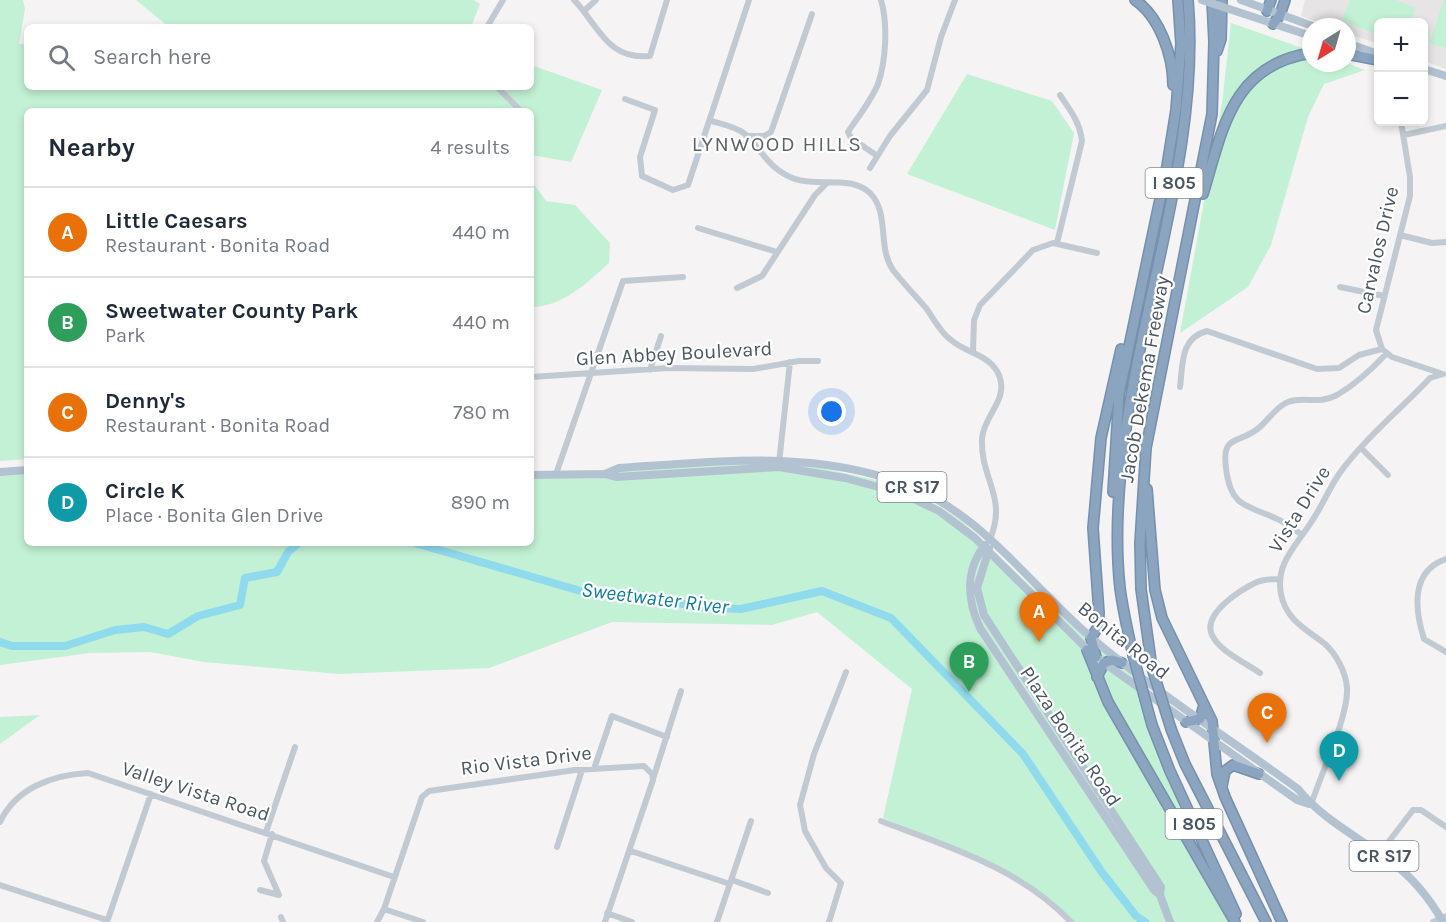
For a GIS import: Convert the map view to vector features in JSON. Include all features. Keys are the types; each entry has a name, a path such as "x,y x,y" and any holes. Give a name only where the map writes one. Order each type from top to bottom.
{"highway":[{"path":"1135,0 1158,28 1172,63 1170,142"},
{"path":"1118,562 1113,508 1119,394 1170,142 1181,44 1178,0"},
{"name":"Jacob Dekema Freeway","path":"1188,0 1190,21 1185,105 1173,186 1126,422 1119,485 1118,562 1133,655 1152,725 1170,771 1240,922"},
{"name":"Jacob Dekema Freeway","path":"1212,0 1214,59 1212,114 1146,448 1140,543 1141,589 1152,668 1185,764 1266,922"},
{"path":"1214,59 1221,39 1222,0"},
{"path":"1267,11 1270,0"},
{"path":"1272,24 1280,15 1285,0"},
{"path":"1189,239 1231,106 1243,88 1263,69 1280,60 1302,54"},
{"path":"1356,56 1374,59"},
{"path":"1096,657 1092,638 1098,627 1099,613 1092,541 1101,438 1124,334 1134,316"},
{"path":"1146,448 1148,534 1155,590 1172,642 1204,702 1213,728 1217,774 1222,788 1282,922"},
{"path":"1087,650 1107,702 1235,922"},
{"path":"1097,676 1104,663 1112,660 1122,663"},
{"path":"1186,722 1200,718 1204,702"},
{"path":"1222,788 1225,771 1233,765 1259,774"}],"main road":[{"path":"1202,0 1302,33"},
{"path":"1241,0 1302,23"},
{"path":"1356,46 1374,53"},
{"path":"1428,70 1446,76"},
{"name":"Bonita Road","path":"779,463 901,492 950,518 986,549 1087,650 1259,774 1297,800 1311,805 1380,853 1424,894 1444,919"},
{"name":"Bonita Road","path":"534,475 605,474 616,477 779,463 852,470 901,483 938,500 990,539 1092,638 1122,663 1298,789 1311,805"},
{"path":"0,472 24,470"},
{"name":"Plaza Bonita Road","path":"990,539 986,549 975,560 969,585 970,602 980,628 1154,890 1160,895 1170,922"}],"street":[{"path":"489,24 503,0"},
{"path":"574,0 605,39 619,52 629,56 650,56 667,0"},
{"path":"584,11 596,0"},
{"path":"625,99 655,110 640,157 639,170 647,180 673,190 681,189 690,183 749,0"},
{"path":"876,155 851,138 848,132 873,93 880,74 886,34 881,0"},
{"path":"870,168 876,155 927,90 940,37 955,0"},
{"path":"711,121 746,135 764,136 771,132 812,14"},
{"path":"500,90 518,108"},
{"path":"1056,243 1082,141 1081,129 1075,116 1060,95"},
{"name":"Carvalos Drive","path":"1384,352 1376,330 1410,196 1410,177 1402,126"},
{"path":"1404,135 1446,126"},
{"path":"746,135 761,155 779,170 804,182 852,184 873,197 880,211 883,249 893,269 947,337 995,368 1001,386 999,400 982,434 982,456 997,506 997,522 990,539"},
{"path":"737,288 762,276 815,195 825,184"},
{"path":"698,228 777,252"},
{"path":"1400,235 1432,243 1446,242"},
{"path":"973,352 974,320 983,301 1035,248 1056,243 1097,253"},
{"path":"556,474 623,281 683,277"},
{"path":"1340,287 1384,296"},
{"path":"1180,387 1186,346 1191,338 1207,331 1317,369 1339,368 1359,355 1384,352 1444,374"},
{"path":"650,370 661,336"},
{"path":"1302,535 1286,523 1248,506 1236,497 1228,481 1224,460 1227,449 1237,438 1259,428 1280,405 1295,400 1312,402 1336,395 1367,374 1384,352"},
{"name":"Glen Abbey Boulevard","path":"534,377 650,370 753,369 790,362 818,361"},
{"path":"779,463 790,362"},
{"name":"Vista Drive","path":"1260,673 1220,645 1211,633 1210,623 1218,610 1250,586 1264,580 1280,579 1285,561 1339,474 1430,378 1444,374"},
{"path":"1362,449 1388,475"},
{"path":"1446,559 1425,572 1418,589 1417,614 1424,639 1446,652"},
{"path":"1280,579 1287,611 1299,626 1326,645 1336,656 1347,686 1344,710 1311,805"},
{"path":"829,922 841,883 826,868 805,831 800,805 814,754 846,672"},
{"path":"604,922 631,851 681,691"},
{"path":"594,769 612,716 667,737"},
{"path":"260,890 279,895 264,861 269,833 295,747"},
{"name":"Rio Vista Drive","path":"394,877 422,797 435,788 637,765 648,769 653,780"},
{"path":"557,847 582,770"},
{"name":"Valley Vista Road","path":"0,822 5,811 18,798 39,784 61,776 88,773 394,877"},
{"path":"0,885 107,921 151,794"},
{"path":"1380,853 1413,810 1421,810 1446,827"},
{"path":"717,922 751,821"},
{"path":"882,821 998,867 1048,900 1071,922"},
{"path":"631,851 768,893"},
{"path":"377,922 384,909 394,877"},
{"path":"384,909 423,922"},
{"path":"608,913 632,922"},
{"path":"1433,922 1444,919"}],"shaded area":[{"path":"1305,0 1446,0 1446,69 1428,62 1428,18 1374,18 1374,43 1356,36 1356,18 1306,18 1301,16"}],"green space":[{"path":"0,0 23,0 25,9 19,44 24,44 24,90 534,90 534,66 602,90 571,162 534,155 534,108 24,108 24,459 0,461"},
{"path":"136,0 474,0 480,4 472,24 165,24"},
{"path":"1350,0 1396,0 1416,8 1412,18 1374,18 1374,33 1356,26 1356,18 1343,18"},
{"path":"1444,0 1446,0 1446,48 1429,44"},
{"path":"1231,23 1302,48 1302,72 1356,72 1356,67 1365,70 1324,84 1308,117 1271,245 1248,287 1180,333 1222,103"},
{"path":"967,74 1052,101 1074,133 1055,230 907,174"},
{"path":"534,184 546,201 575,205 610,243 609,263 573,293 542,306 534,307"},
{"path":"762,462 811,466 881,481 922,496 962,521 1077,630 1133,675 1152,725 1154,746 1238,922 1071,922 1008,871 883,818 912,689 817,612 772,625 612,622 489,668 339,674 204,662 150,652 90,653 0,665 0,471 24,470 24,546 534,546 534,474"},
{"path":"40,715 0,744 0,717"}],"waterway":[{"name":"Sweetwater River","path":"0,642 12,646 65,646 115,630 144,627 168,634 198,616 240,605 245,578 277,572 288,552 295,546"},
{"name":"Sweetwater River","path":"425,546 591,594 642,595 697,607 741,609 822,591 891,618 1023,754 1101,871 1136,916 1145,922"}],"place":[{"name":"Little Caesars","path":"1039,642"},
{"name":"Sweetwater County Park","path":"969,692"},
{"name":"Denny's","path":"1267,743"},
{"name":"Circle K","path":"1339,781"}],"district":[{"name":"LYNWOOD HILLS","path":"777,144"}]}
